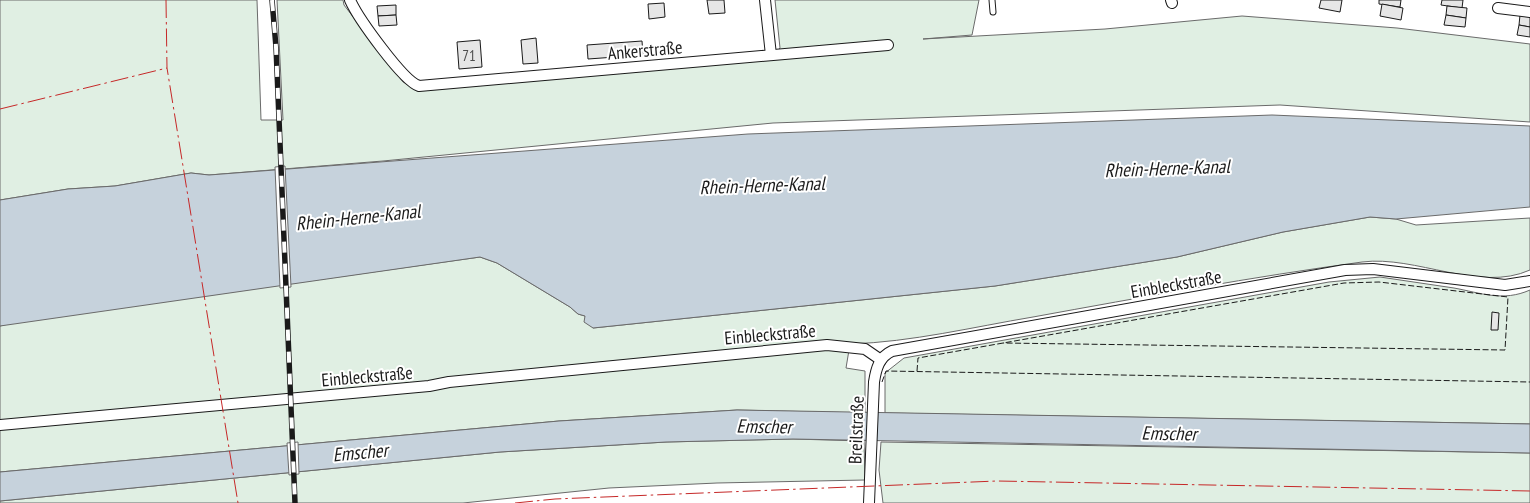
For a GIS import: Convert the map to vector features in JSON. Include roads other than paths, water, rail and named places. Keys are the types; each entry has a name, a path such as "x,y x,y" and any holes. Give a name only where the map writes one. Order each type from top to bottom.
{"street":[{"name":"Ankerstraße","path":"350,0 361,19 413,84 427,86 888,45"},
{"path":"766,0 771,55"},
{"path":"1498,8 1530,12"},
{"name":"Einbleckstraße","path":"0,425 429,386 449,382 815,346 858,347 872,351 881,360 889,352 899,349 1345,270 1374,269 1505,285 1530,281"},
{"name":"Breilstraße","path":"869,503 875,373 881,360"}],"lane":[{"path":"992,0 993,12"}],"water":[{"name":"Rhein-Herne-Kanal","path":"1272,115 1530,126 1530,207 1396,219 1370,217 1283,232 1177,257 995,286 593,328 584,322 585,316 578,314 570,307 497,263 480,257 0,326 0,200 68,189 115,186 191,173 209,175 748,134"},
{"name":"Emscher","path":"737,410 1530,424 1530,453 793,439 666,442 500,452 0,501 0,472 559,421"}],"railway":[{"path":"272,0 276,47 295,503"}]}
